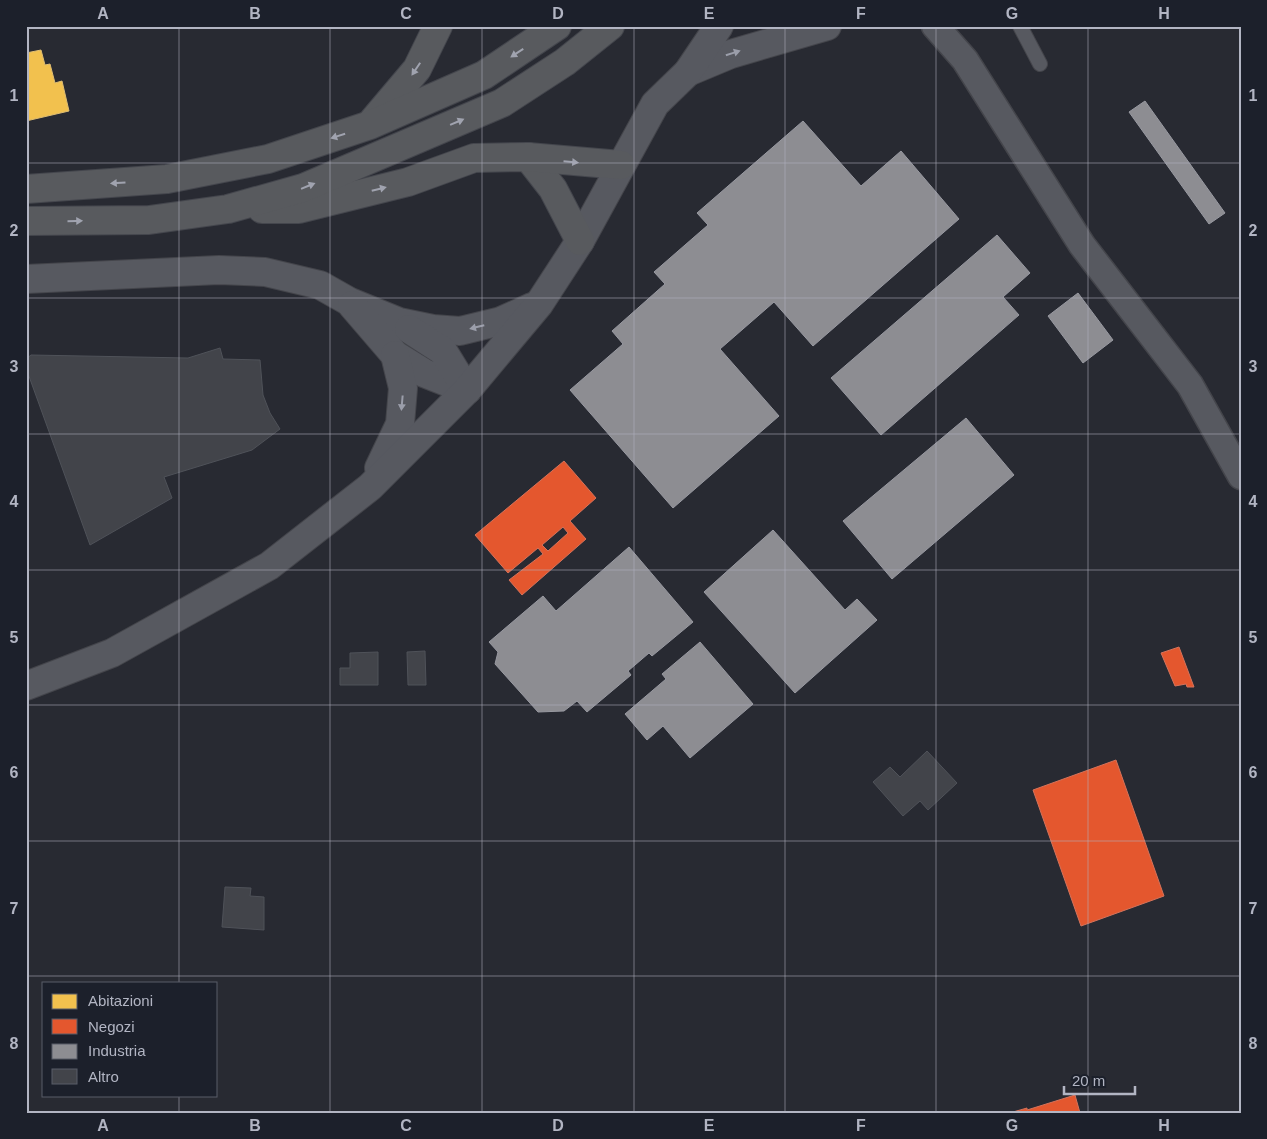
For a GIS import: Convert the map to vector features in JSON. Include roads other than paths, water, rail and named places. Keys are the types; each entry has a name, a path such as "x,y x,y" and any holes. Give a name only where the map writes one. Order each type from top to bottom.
{"highway":[{"path":"370,125 417,69 438,26"},
{"path":"26,189 166,179 268,159 370,125 484,75 557,26"},
{"path":"228,210 304,188 502,103 565,62 610,26"},
{"path":"528,157 553,189 580,241"},
{"path":"26,221 150,220 228,210 299,209 408,182 474,158 528,157 621,165"}],"street":[{"path":"26,686 112,653 270,566 370,487 466,390 538,304 580,241 655,104 688,72 719,26"},
{"path":"688,72 731,54 827,26"},
{"path":"935,26 966,60 1082,245 1190,385 1241,476"},
{"path":"26,279 219,270 265,272 320,285 350,302 399,322 433,329 460,331 501,321 538,304"},
{"path":"350,302 395,355 424,373 466,390"},
{"path":"399,322 444,351 466,390"},
{"path":"370,487 400,424 404,388 395,355"}],"lane":[{"path":"1020,26 1040,64"}]}
